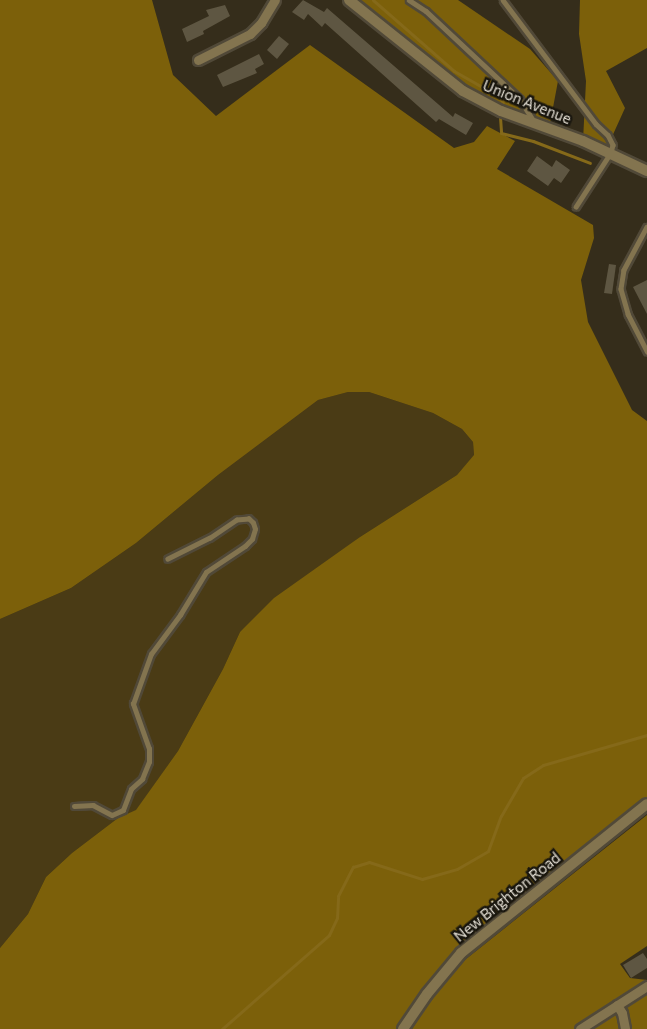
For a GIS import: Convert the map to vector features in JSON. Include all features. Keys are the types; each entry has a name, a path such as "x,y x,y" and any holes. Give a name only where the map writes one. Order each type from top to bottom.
{"street":[{"path":"198,60 250,34 261,23 275,0"},
{"name":"Union Avenue","path":"349,0 463,91 501,111 611,153 647,171"},
{"name":"New Brighton Road","path":"403,1029 427,994 461,953 647,804"},
{"path":"634,815 647,816"},
{"path":"580,1029 647,986"},
{"path":"617,1005 622,1012 625,1029"}],"lane":[{"path":"409,0 426,11 520,99 536,124"},
{"path":"503,0 596,124 608,135 613,145 611,153 576,207"},
{"path":"647,227 624,270 621,289 628,314 647,351"},
{"path":"74,806 93,804 112,815 123,810 131,789 142,779 149,762 148,749 133,704 151,654 180,615 206,572 252,539 255,529 253,523 249,519 237,520 168,559"}],"shaded area":[{"path":"0,0 152,0 173,75 216,116 310,45 454,148 474,142 487,126 515,141 497,169 593,225 594,238 581,280 588,322 632,410 647,421 647,804 461,953 403,1029 0,1029 0,948 28,914 46,877 72,853 118,818 136,810 178,751 223,669 240,632 274,598 360,537 457,475 474,455 473,442 462,429 433,413 369,392 348,392 318,400 218,475 136,543 71,588 0,619"},
{"path":"349,0 458,0 530,49 558,81 549,129 463,91"},
{"path":"580,0 647,0 647,48 606,71 625,108 606,150 583,141 586,81 579,34"},
{"path":"348,392 369,392 433,413 462,429 473,442 474,456 457,475 360,537 240,632 223,669 178,751 136,811 118,818 72,853 46,877 28,914 0,948 0,619 71,588 136,543 218,475 318,400"},
{"path":"647,815 647,946 620,964 630,978 647,980 647,1029 412,1029 435,993 466,959"}],"building":[{"path":"303,0 324,12 327,8 453,117 455,113 473,123 466,135 439,119 436,122 325,23 322,27 308,14 304,20 292,12"},
{"path":"225,5 230,16 203,31 204,34 187,42 182,29 209,16 206,10"},
{"path":"279,36 289,44 277,59 267,50"},
{"path":"259,54 264,64 255,69 257,73 223,87 217,75"},
{"path":"537,156 552,167 556,160 570,170 561,183 554,178 548,186 527,171"},
{"path":"609,264 616,265 612,294 604,293"},
{"path":"647,280 647,314 633,287"},
{"path":"643,953 647,959 647,968 631,978 623,965"}],"waterway":[{"path":"373,0 454,71 500,97 503,104"},
{"path":"500,117 501,133 533,141 590,163"},
{"path":"222,1029 329,935 337,918 338,896 353,867 369,862 422,879 457,869 488,851 501,816 523,778 543,765 647,735"}]}
